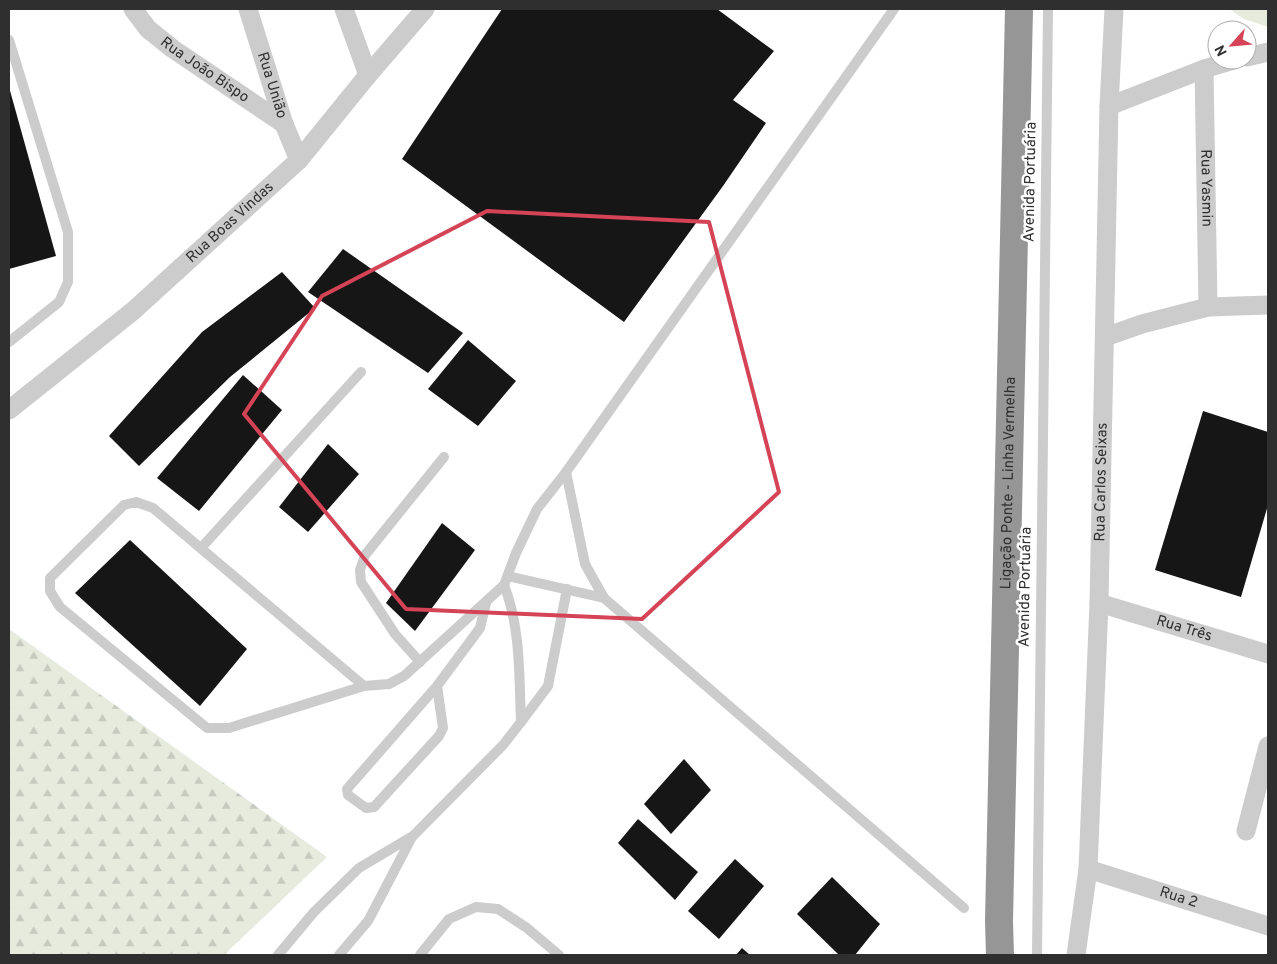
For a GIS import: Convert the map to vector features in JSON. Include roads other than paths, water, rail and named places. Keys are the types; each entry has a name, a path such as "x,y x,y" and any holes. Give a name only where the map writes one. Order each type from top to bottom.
{"highway":[{"name":"Ligação Ponte - Linha Vermelha","path":"1000,955 1020,9"}],"street":[{"name":"Rua João Bispo","path":"133,9 148,29 173,49 284,124"},
{"name":"Rua União","path":"248,9 284,124 300,160"},
{"path":"344,9 368,75"},
{"name":"Rua Boas Vindas","path":"9,410 133,310 300,160 368,75 425,9"},
{"name":"Rua Carlos Seixas","path":"1076,955 1088,869 1099,603 1109,106 1114,9"},
{"path":"1109,106 1207,68"},
{"name":"Rua Yasmin","path":"1204,69 1208,307"},
{"path":"1105,338 1142,324 1208,307 1268,305"},
{"name":"Rua Três","path":"1099,603 1268,654"},
{"path":"1246,831 1268,746"},
{"name":"Rua 2","path":"1088,869 1268,926"}],"lane":[{"path":"364,686 153,508 136,502 124,505 50,578 50,591 60,607 207,728 229,728 364,686 389,684 404,676 486,602 506,580 516,553 537,509 566,472 894,9"},
{"name":"Avenida Portuária","path":"1037,955 1048,9"},
{"path":"9,40 68,232 68,282 59,302 9,342"},
{"path":"201,548 362,372"},
{"path":"420,662 396,634 361,582 360,570 365,555 444,457"},
{"path":"566,472 585,564 604,598 964,908"},
{"path":"506,580 567,589 604,598"},
{"path":"506,580 520,666 521,722"},
{"path":"278,955 314,912 360,868 412,837 503,745 548,686 567,589"},
{"path":"437,686 443,728 439,736 374,807 366,808 348,794 347,788 437,686 480,628 486,602"},
{"path":"339,955 368,921 412,837"},
{"path":"420,955 449,919 476,907 498,909 527,928 559,955"}]}
